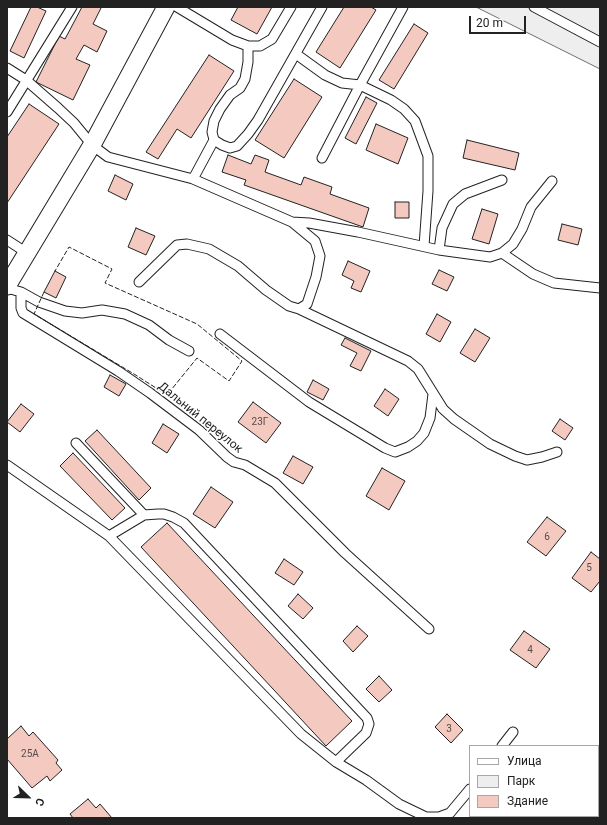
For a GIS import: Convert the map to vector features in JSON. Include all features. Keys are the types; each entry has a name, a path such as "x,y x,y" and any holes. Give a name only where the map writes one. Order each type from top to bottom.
{"street":[{"path":"12,289 27,253 92,146 166,7"}],"lane":[{"path":"7,112 72,7"},
{"path":"177,7 232,40 248,46 260,46 272,39 291,7"},
{"path":"214,140 230,148 237,146 248,134 258,120 322,7"},
{"path":"322,158 403,7"},
{"path":"534,7 600,42"},
{"path":"193,179 214,140 212,132 214,121 230,95 240,88 245,79 248,62 248,46"},
{"path":"296,54 325,75 342,83 360,85 391,100 404,109 415,121 428,156 428,190 424,246"},
{"path":"7,68 26,80 74,123 92,146 108,157 193,179 292,222 315,241 320,256 316,277 306,304 299,309"},
{"path":"439,250 442,228 453,204 465,194 502,180"},
{"path":"292,222 309,223 439,250 490,257 502,253 513,244 522,229 531,207 552,181"},
{"path":"7,240 27,253"},
{"path":"139,282 177,245 186,244 209,249 238,266 266,290 289,306 299,309 408,361 418,369 443,409 454,419 490,444 527,460 557,452"},
{"path":"502,253 533,274 554,283 600,288"},
{"path":"12,289 39,302 65,311 82,313 102,310 125,314 149,325 169,340 189,351"},
{"name":"Дальний переулок","path":"12,289 23,313 118,371 150,393 199,430 234,462 245,465 275,483 345,553 429,629"},
{"path":"220,334 309,402 385,448 395,452 408,448 417,442 424,433 430,418 433,394"},
{"path":"76,443 144,515"},
{"path":"7,465 109,536 301,734 336,762 366,780 400,804 426,817 439,817 450,813 469,790"},
{"path":"109,536 144,515 164,514 184,523 367,718 369,724 366,733 336,762"},
{"path":"503,745 513,732"}],"green space":[{"path":"476,7 600,7 600,69"}],"building":[{"path":"31,7 37,7 46,11 24,58 10,51"},
{"path":"82,7 101,8 93,24 107,31 97,52 84,45 76,59 90,65 73,100 36,82 59,36 65,39"},
{"path":"238,7 272,7 257,34 231,20"},
{"path":"344,7 371,7 376,10 340,68 316,52"},
{"path":"414,24 428,33 394,89 379,80"},
{"path":"209,55 234,71 191,138 177,129 158,159 146,152"},
{"path":"294,79 322,97 284,158 255,140"},
{"path":"366,97 377,103 356,144 345,138"},
{"path":"29,104 59,124 7,203 7,137"},
{"path":"376,124 408,138 398,164 366,150"},
{"path":"467,140 519,153 515,170 463,158"},
{"path":"228,155 251,164 255,155 269,160 265,172 301,185 304,177 332,187 330,194 369,208 363,227 244,185 246,180 222,172"},
{"path":"115,175 133,184 126,200 108,191"},
{"path":"395,202 409,202 409,218 395,218"},
{"path":"482,209 498,214 489,244 472,239"},
{"path":"562,224 582,229 578,245 558,240"},
{"path":"136,228 155,236 146,255 128,247"},
{"path":"348,261 370,271 361,292 351,288 354,281 342,275"},
{"path":"439,270 454,277 447,291 432,284"},
{"path":"55,271 66,277 56,298 44,292"},
{"path":"437,314 451,322 440,342 426,334"},
{"path":"475,329 490,338 475,362 460,353"},
{"path":"345,338 371,351 361,371 350,366 357,353 341,345"},
{"path":"110,375 126,384 119,396 104,387"},
{"path":"313,380 329,389 323,400 307,392"},
{"path":"385,389 399,399 388,416 374,406"},
{"path":"253,402 281,423 266,443 238,422"},
{"path":"21,404 34,414 20,432 7,422"},
{"path":"560,419 573,428 565,440 552,431"},
{"path":"163,424 179,434 167,453 152,443"},
{"path":"97,430 151,488 139,500 85,441"},
{"path":"73,453 125,508 112,520 60,466"},
{"path":"293,456 313,467 303,484 283,473"},
{"path":"382,468 405,481 389,510 366,496"},
{"path":"211,487 233,502 215,528 193,514"},
{"path":"547,517 566,531 546,556 527,542"},
{"path":"167,523 352,721 326,746 141,547"},
{"path":"591,552 600,559 600,581 591,592 572,578"},
{"path":"284,559 303,572 294,585 275,573"},
{"path":"298,594 313,608 303,619 288,606"},
{"path":"357,626 368,636 353,652 343,641"},
{"path":"524,631 550,649 536,668 510,650"},
{"path":"379,676 392,690 379,702 366,689"},
{"path":"447,714 463,730 451,743 435,727"},
{"path":"21,726 29,736 33,732 58,760 56,763 62,770 50,781 47,776 32,788 7,759 7,739"},
{"path":"88,799 96,808 100,804 112,818 73,818 70,814"}],"fence":[{"path":"44,292 34,314 167,395 197,358 229,381 242,361 197,324 105,283 112,269 69,247 55,271"}]}
